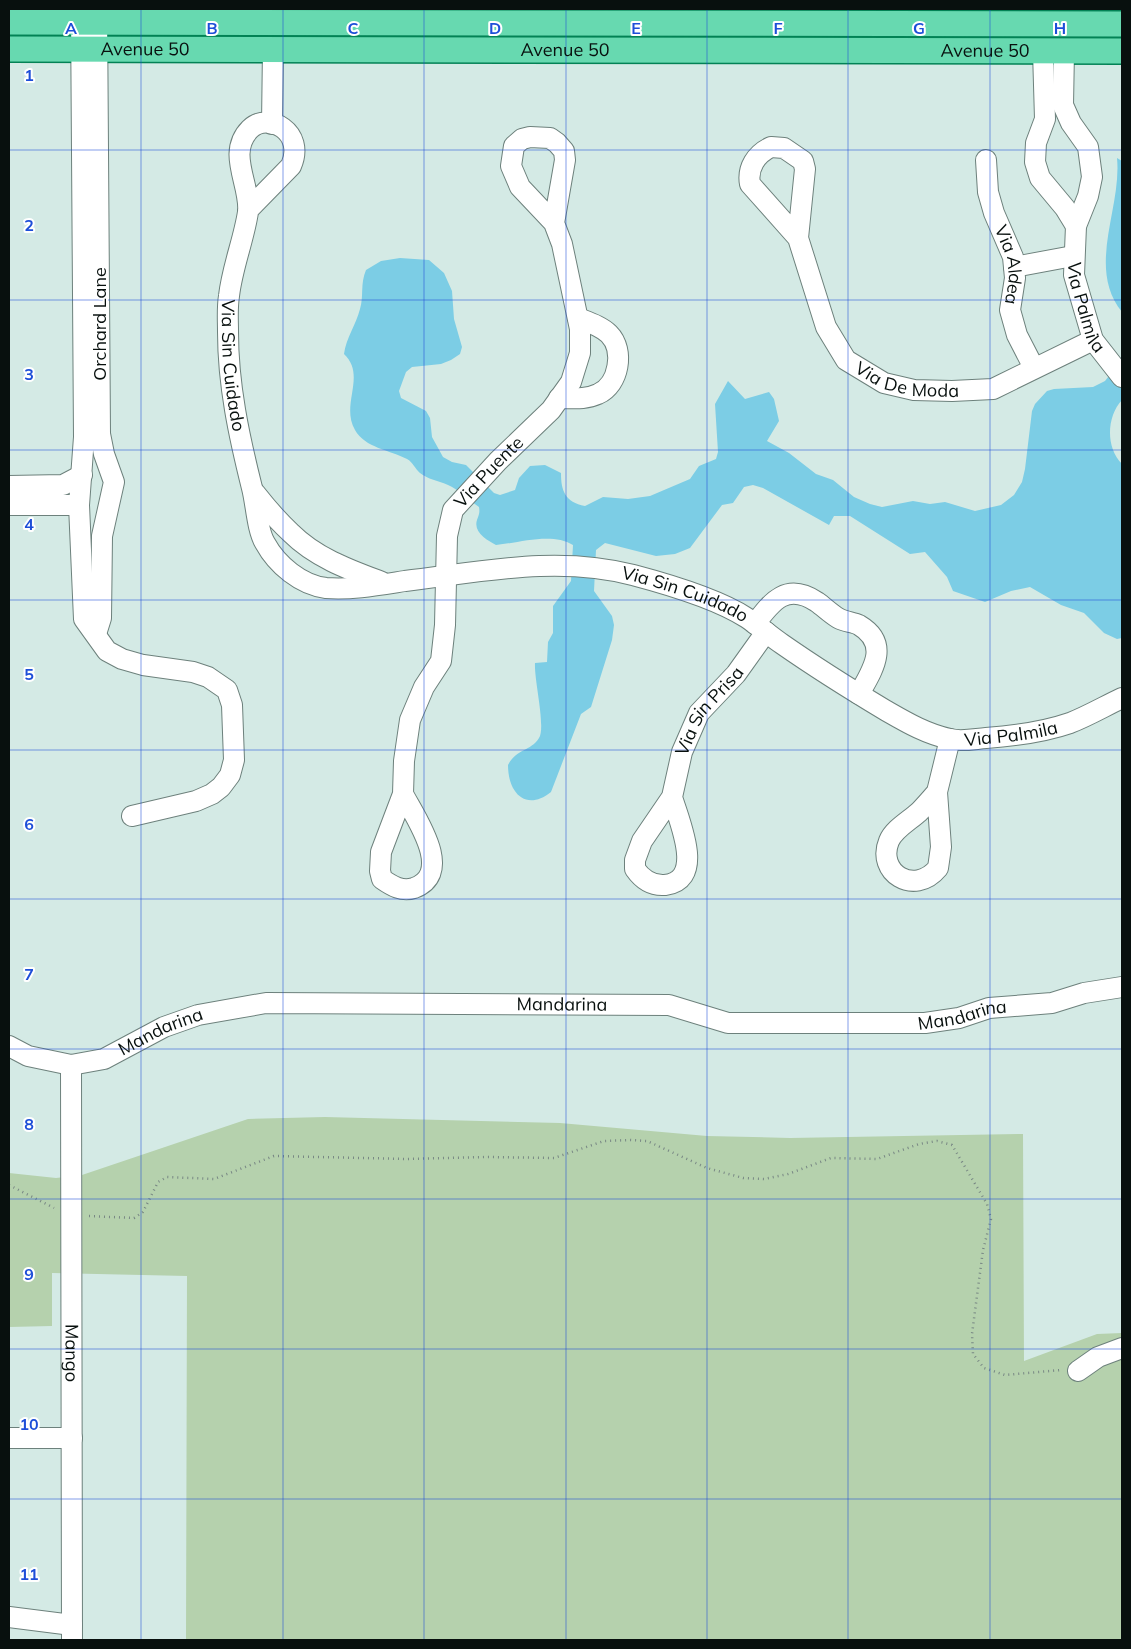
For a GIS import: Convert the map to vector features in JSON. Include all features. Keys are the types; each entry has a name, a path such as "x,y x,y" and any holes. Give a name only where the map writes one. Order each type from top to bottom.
{"main road":[{"name":"Avenue 50","path":"9,22 90,16 1054,16 1122,24"},
{"path":"408,50 494,41 593,41 605,37 610,32 611,16"},
{"path":"1054,16 1054,51"},
{"name":"Avenue 50","path":"9,49 1122,51"}],"street":[{"name":"Orchard Lane","path":"90,16 84,437 79,503 84,619 107,651 122,659 208,677 227,690 232,705 234,760 230,776 221,787 212,794 196,801 132,816"},
{"name":"Orchard Lane","path":"90,49 100,434 104,454 114,482 113,495 102,536 100,618 96,634"},
{"path":"248,210 291,166 295,156 296,148 291,136 272,124 273,49"},
{"path":"1054,51 1045,119 1035,153 1037,170 1076,226"},
{"name":"Via Palmila","path":"1054,51 1063,105 1076,130 1088,147 1092,177 1088,196 1076,226 1074,275 1093,340 1116,370"},
{"name":"Via Sin Cuidado","path":"272,124 264,122 253,126 245,135 241,146 240,162 248,210 228,298 228,371 240,440 262,539 276,560 293,575 323,588 387,584 504,568 569,565 601,568 633,575 693,594 745,616 859,694 918,729 950,739"},
{"path":"1042,130 1068,134 1076,130"},
{"name":"Via Aldea","path":"986,160 988,192 994,214 1014,257 1010,310 1017,335 1034,368"},
{"name":"Via Puente","path":"403,794 404,761 410,720 424,686 440,661 448,576 447,536 453,510 498,461 551,410 571,382 580,353 578,318 562,244 554,223"},
{"name":"Via De Moda","path":"798,238 826,327 846,360 884,383 914,390 993,389 1093,340"},
{"path":"1014,266 1074,256"},
{"path":"560,398 584,399 600,394 610,384 617,369 618,354 615,342 608,333 578,318"},
{"path":"9,486 63,485 82,475"},
{"name":"Via Sin Cuidado","path":"253,492 292,534 303,543 344,568 387,584"},
{"path":"9,505 110,502"},
{"path":"283,566 303,543"},
{"name":"Via Sin Prisa","path":"672,797 682,752 699,713 736,674 774,601 790,593 800,593 817,602 841,619 863,628 874,639 877,659 859,694"},
{"name":"Via Palmila","path":"937,792 950,739 1012,736 1070,723 1122,698"},
{"name":"Mandarina","path":"9,1046 28,1056 71,1066 104,1059 164,1027 198,1015 266,1003 669,1006 728,1023 925,1023 959,1018 990,1008 1052,1003 1084,993 1122,987"},
{"name":"Mango","path":"71,1066 72,1633"},
{"path":"1078,1371 1098,1357 1122,1348"},
{"path":"9,1438 72,1438"},
{"path":"9,1617 72,1633"}],"path":[{"path":"9,1186 50,1207 71,1213 134,1218 143,1212 158,1182 167,1177 214,1179 274,1156 407,1159 554,1158 604,1141 630,1140 647,1141 716,1170 742,1178 764,1178 788,1174 831,1158 876,1158 919,1144 936,1141 952,1146 957,1153 987,1204 991,1219 983,1250 972,1334 973,1354 984,1368 1005,1375 1054,1370 1078,1371"}],"green space":[{"path":"325,1117 560,1123 707,1136 790,1138 1023,1134 1024,1361 1097,1334 1122,1333 1122,1640 186,1640 187,1276 52,1273 52,1326 9,1327 9,1173 56,1178 82,1175 248,1119"}],"water":[{"path":"1117,158 1122,161 1122,312 1112,295 1107,276 1106,257 1115,197"},
{"path":"400,258 429,260 444,273 452,291 454,319 462,347 460,354 451,360 441,364 412,367 406,372 399,391 401,398 426,411 430,418 432,437 443,457 452,462 466,465 494,493 500,495 515,490 519,478 530,466 545,465 561,473 563,490 566,495 573,502 585,506 603,497 628,499 650,496 690,479 699,466 716,459 718,452 715,404 728,381 745,399 769,392 774,399 779,421 767,441 789,453 816,474 833,480 854,497 882,507 913,501 930,504 945,502 975,511 1001,505 1014,495 1022,482 1032,411 1035,404 1047,391 1093,387 1105,381 1122,359 1122,400 1113,414 1110,432 1113,449 1122,464 1122,638 1117,639 1104,633 1084,613 1061,605 1030,587 1011,591 985,602 953,591 947,577 925,552 910,554 850,516 834,516 829,525 763,488 753,485 744,487 733,503 722,505 690,548 675,554 656,556 605,543 596,550 594,591 612,616 614,625 612,640 591,707 581,714 551,792 542,798 526,800 515,791 511,784 508,765 515,756 532,746 539,738 541,732 541,714 535,663 547,662 548,642 553,633 553,606 571,581 573,545 555,539 535,539 496,545 482,535 477,528 479,507 452,487 423,475 407,459 371,445 359,436 355,430 350,410 354,381 353,372 344,354 360,309 364,275 366,270 381,261"}]}
